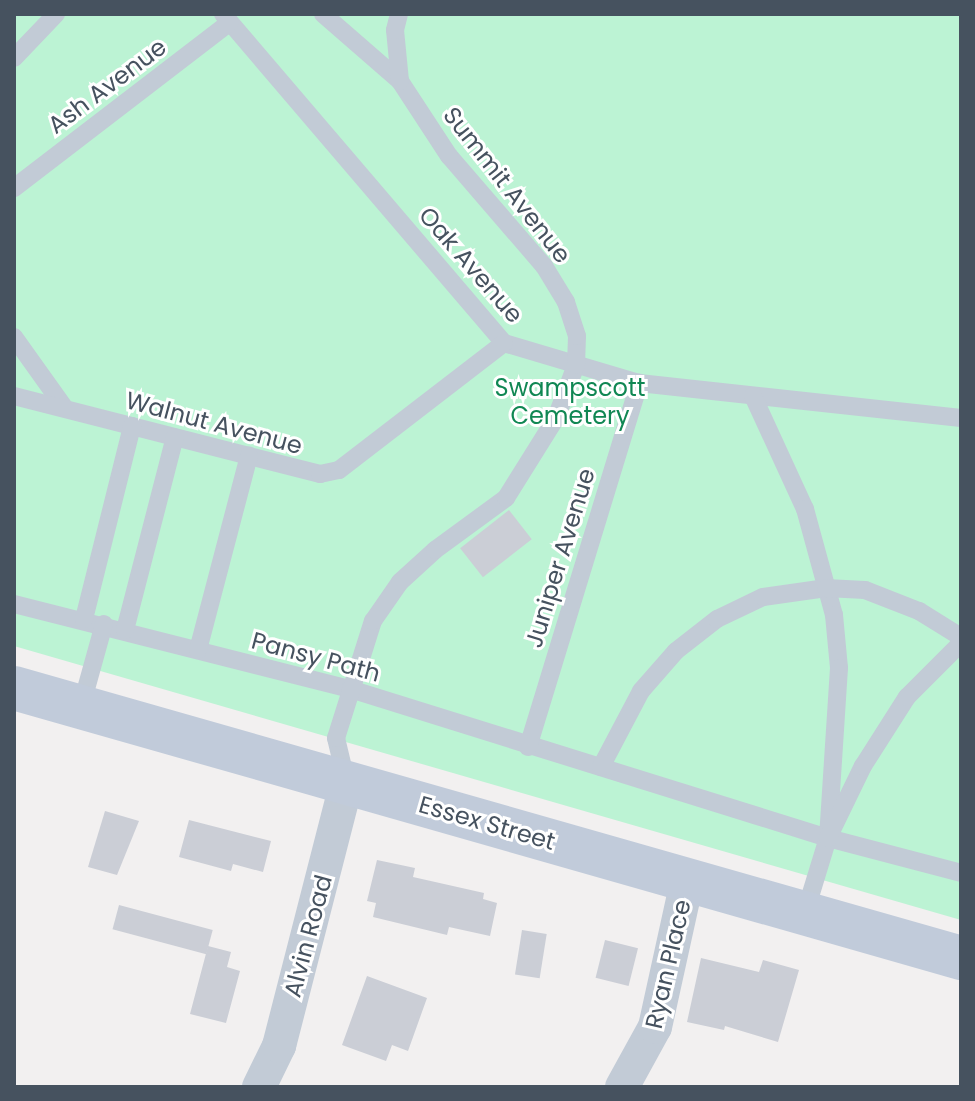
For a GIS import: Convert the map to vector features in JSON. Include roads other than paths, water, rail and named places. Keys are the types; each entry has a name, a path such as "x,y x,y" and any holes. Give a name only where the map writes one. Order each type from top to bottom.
{"main road":[{"name":"Essex Street","path":"14,688 804,916 961,958"}],"street":[{"name":"Alvin Road","path":"259,1087 279,1046 347,782"},
{"name":"Ryan Place","path":"622,1087 655,1027 687,881"}],"lane":[{"path":"14,58 56,14"},
{"path":"323,14 400,81"},
{"name":"Summit Avenue","path":"347,782 336,738 373,621 391,595 435,550 506,498 556,418 576,365 577,336 566,302 544,266 449,156 400,81 395,30 399,14"},
{"name":"Ash Avenue","path":"14,188 226,18"},
{"name":"Oak Avenue","path":"226,18 504,343 639,383 961,418"},
{"path":"14,337 64,407"},
{"name":"Walnut Avenue","path":"14,396 249,456 303,473 339,470 504,343"},
{"name":"Juniper Avenue","path":"528,747 639,383"},
{"path":"753,396 805,509 826,588 839,668 828,838"},
{"path":"84,619 132,426"},
{"path":"125,630 175,437"},
{"path":"198,650 249,456"},
{"path":"601,767 641,691 676,651 717,619 763,597 826,588 865,590 896,601 961,637"},
{"name":"Pansy Path","path":"14,604 104,624 350,689 528,747 828,838 961,873"},
{"path":"81,707 104,624"},
{"path":"804,916 828,838 863,766 907,697 961,643"}],"park label":[{"name":"Swampscott Cemetery","path":"570,402"}]}
